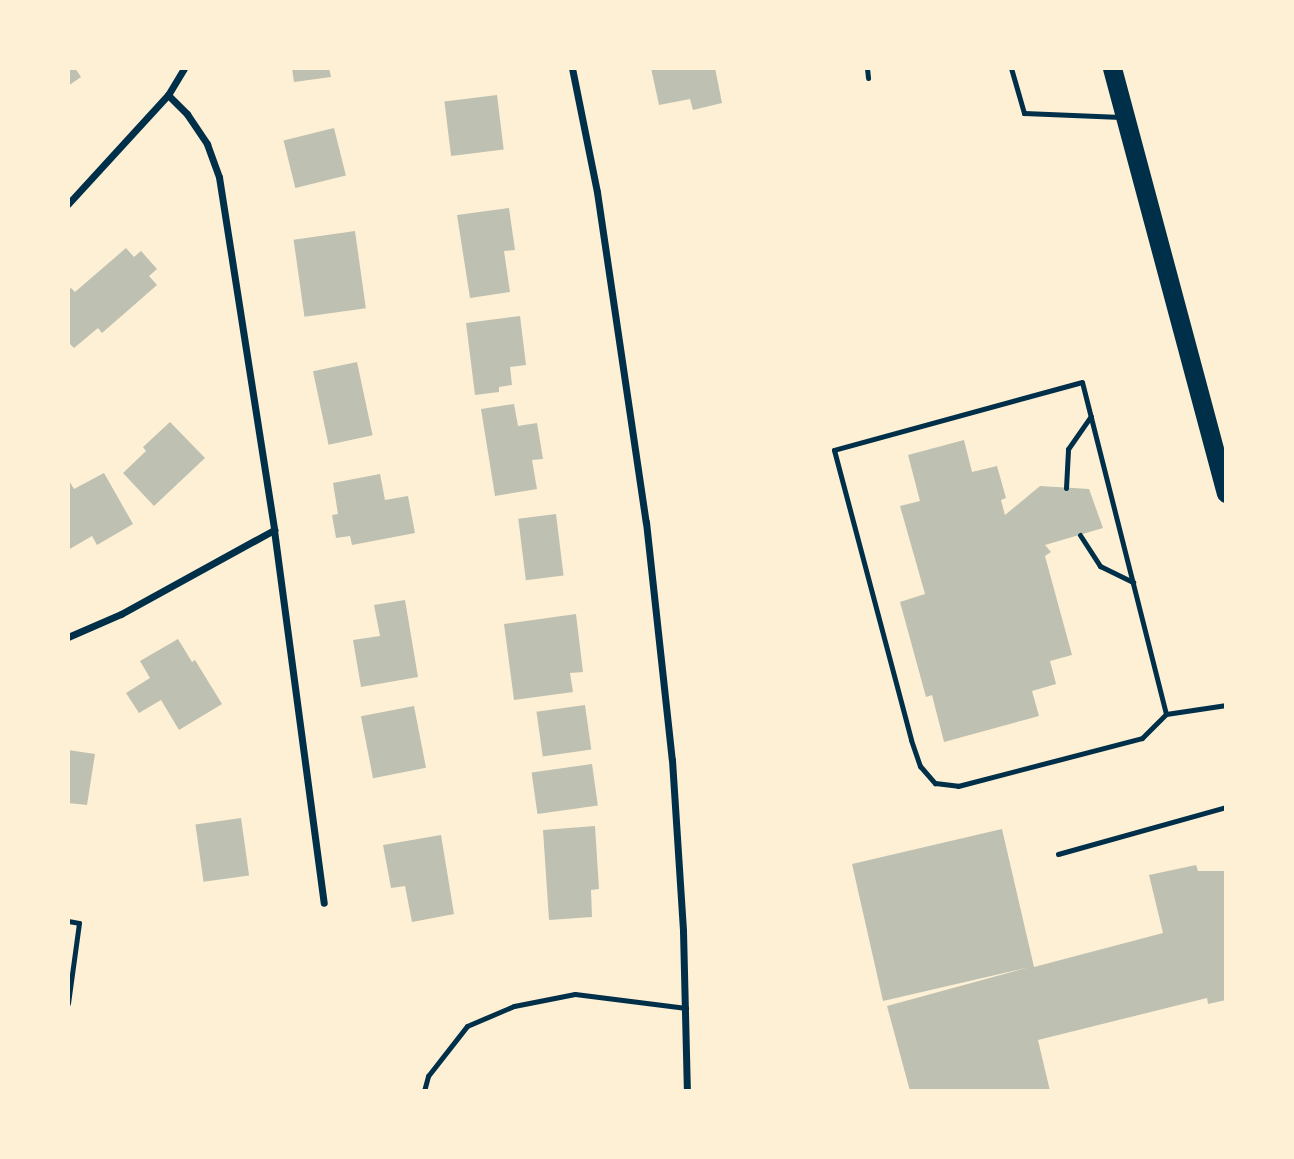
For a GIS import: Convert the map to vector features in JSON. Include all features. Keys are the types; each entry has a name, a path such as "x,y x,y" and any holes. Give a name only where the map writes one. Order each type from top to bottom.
{"highway":[{"path":"1112,68 1226,493"}],"street":[{"path":"68,204 169,95 184,68"},
{"path":"572,68 597,192 646,522 672,760 686,1008 687,1091"},
{"path":"169,95 187,114 207,144 219,177 274,530 324,903"},
{"path":"68,637 121,614 274,530"}],"lane":[{"path":"867,68 868,78"},
{"path":"1011,68 1024,113 1125,117"},
{"path":"1166,714 1082,382 834,450 911,740 920,766 935,783 958,786 1142,738 1166,714 1226,705"},
{"path":"1066,488 1068,449 1091,416"},
{"path":"1080,535 1100,566 1133,582"},
{"path":"1058,854 1225,808"},
{"path":"68,921 79,923 68,1003"},
{"path":"424,1091 428,1076 467,1026 514,1006 575,994 686,1008"}],"building":[{"path":"68,68 75,68 81,77 68,86"},
{"path":"292,68 329,68 331,77 294,82"},
{"path":"651,68 715,68 722,103 693,110 690,99 659,105"},
{"path":"497,95 504,150 451,156 444,101"},
{"path":"334,128 346,176 295,188 284,141"},
{"path":"509,208 515,250 504,251 510,292 470,298 457,215"},
{"path":"355,231 366,308 304,317 294,240"},
{"path":"126,248 134,257 141,251 157,269 149,276 157,285 102,333 98,328 74,348 68,342 68,290 71,288 75,292"},
{"path":"520,316 526,365 510,367 512,385 499,387 499,392 475,395 466,323"},
{"path":"357,362 373,435 329,445 313,371"},
{"path":"514,404 518,426 537,423 543,459 532,460 537,489 495,496 481,409"},
{"path":"170,422 205,458 154,506 123,473 146,451 143,447"},
{"path":"964,440 972,472 997,466 1006,498 1001,500 1005,515 1040,486 1089,489 1103,528 1045,545 1051,552 1045,556 1072,655 1050,661 1056,684 1032,691 1039,716 944,742 932,695 926,697 900,602 925,594 900,506 920,501 908,455"},
{"path":"104,473 133,524 97,545 92,536 68,550 68,479 74,489"},
{"path":"380,474 385,500 408,496 415,533 352,545 350,536 336,538 332,515 338,514 333,483"},
{"path":"556,514 564,576 526,580 518,519"},
{"path":"405,600 418,677 361,687 353,640 380,636 374,605"},
{"path":"576,614 583,672 570,673 573,692 514,700 504,624"},
{"path":"178,639 192,662 195,660 222,704 179,730 161,700 139,713 126,693 150,678 140,661"},
{"path":"585,705 591,750 543,756 536,712"},
{"path":"414,706 426,768 373,778 361,716"},
{"path":"68,750 95,754 87,805 68,803"},
{"path":"592,764 598,806 537,814 532,772"},
{"path":"241,818 249,875 204,882 195,824"},
{"path":"595,826 599,889 591,890 592,917 549,920 543,830"},
{"path":"1002,829 1034,967 1163,933 1149,875 1196,865 1198,871 1226,871 1226,1000 1208,1004 1207,998 1038,1040 1050,1091 910,1091 887,1006 1030,967 883,1001 852,864"},
{"path":"441,835 454,914 412,922 405,886 391,888 383,845"}]}
